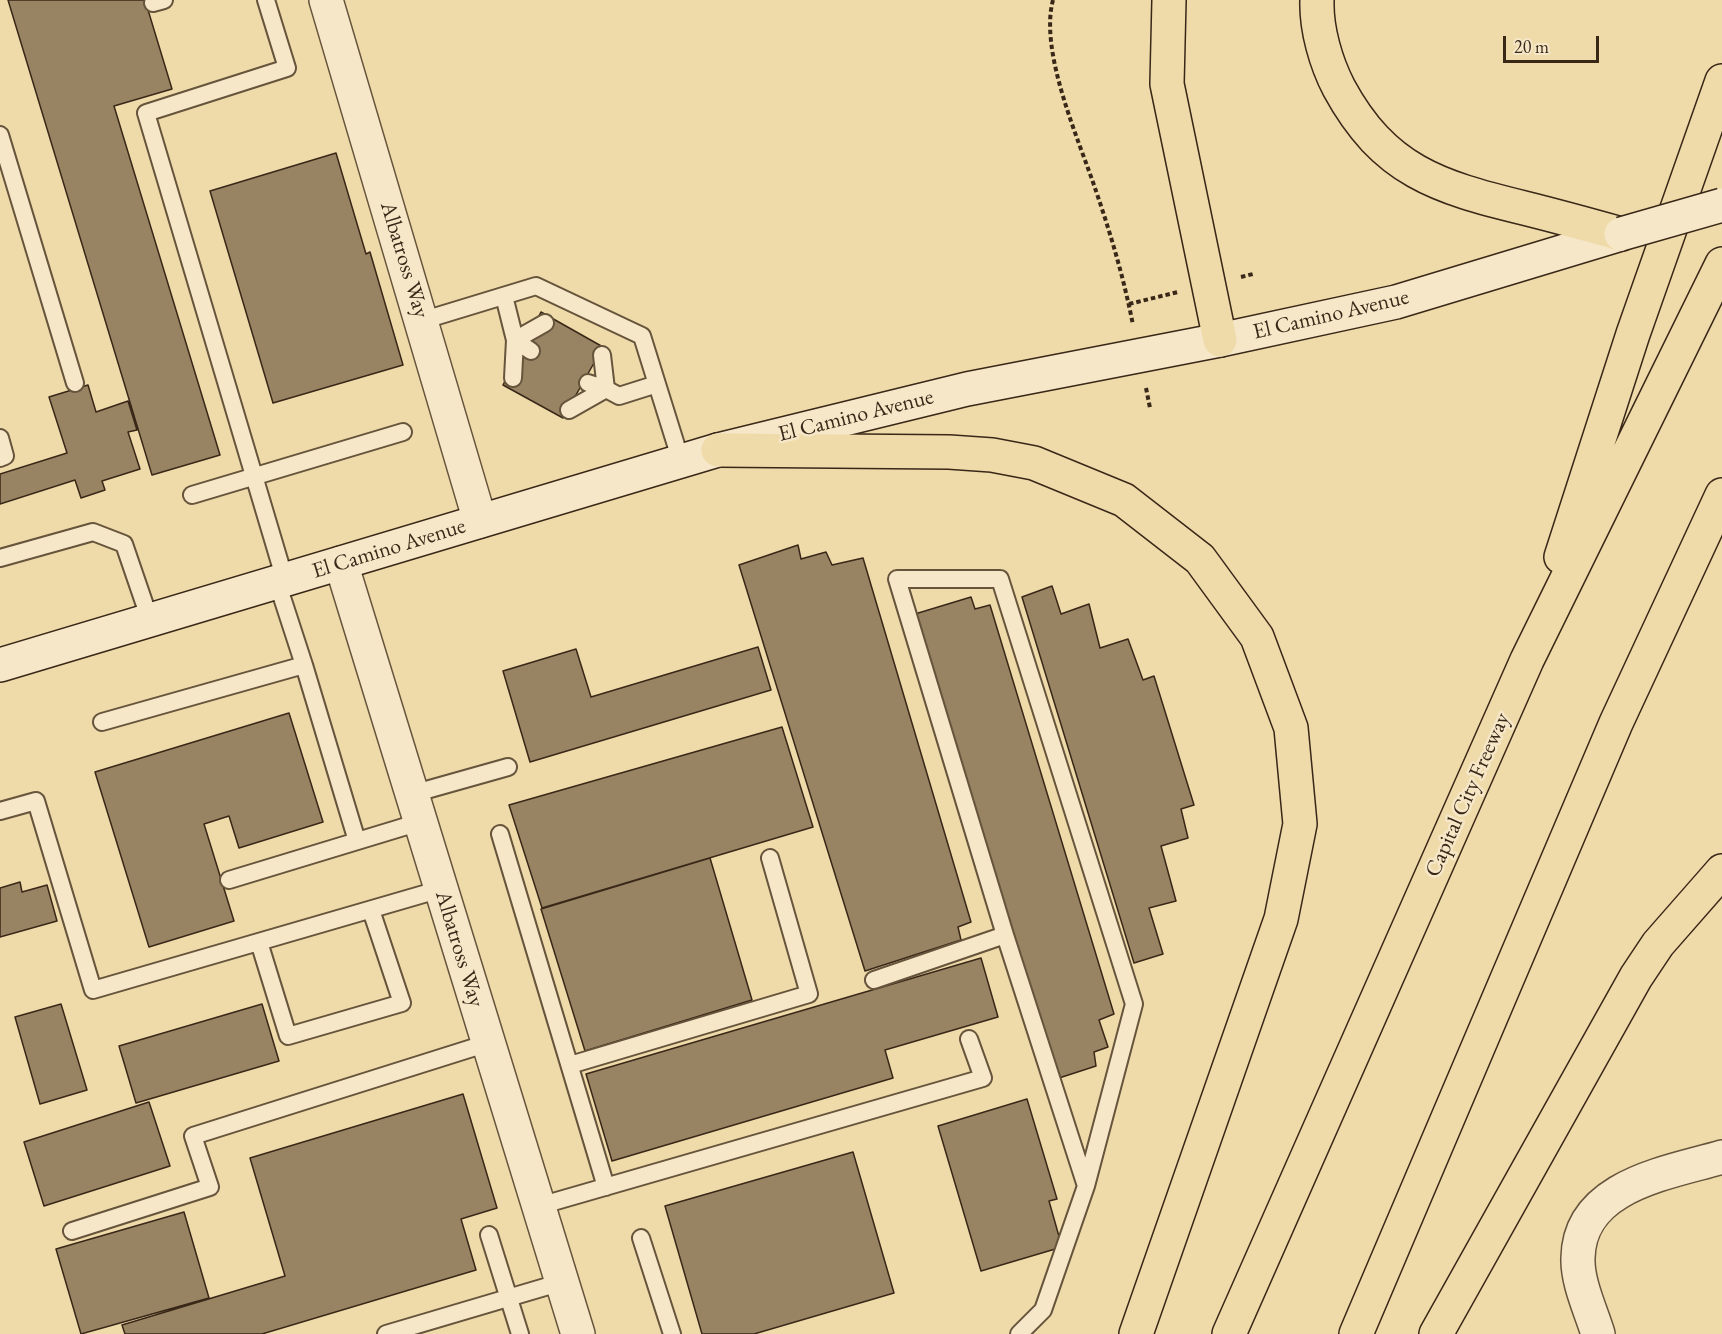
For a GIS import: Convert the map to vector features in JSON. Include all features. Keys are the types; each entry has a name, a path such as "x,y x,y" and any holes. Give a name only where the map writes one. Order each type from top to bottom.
{"highway":[{"path":"1168,0 1167,84 1221,340"},
{"path":"1317,0 1324,50 1335,79 1349,106 1378,142 1401,163 1456,191 1621,234"},
{"path":"1527,660 1630,345 1722,81"},
{"name":"Capital City Freeway","path":"1229,1334 1527,660 1722,264"},
{"path":"718,450 949,452 992,455 1035,463 1124,500 1200,559 1257,637 1291,728 1300,824 1281,919 1136,1334"},
{"path":"1356,1334 1616,723 1722,495"},
{"path":"1436,1334 1636,977 1658,944 1722,871"}],"main road":[{"name":"Albatross Way","path":"326,0 480,521"},
{"name":"El Camino Avenue","path":"0,665 718,450 967,388 1221,340 1396,302 1722,206"},
{"name":"Albatross Way","path":"341,563 578,1334"},
{"path":"1598,1334 1578,1259 1588,1220 1601,1204 1617,1192 1722,1157"}],"lane":[{"path":"266,0 287,68 146,113 255,476 304,665 357,841"},
{"path":"0,135 75,383"},
{"path":"422,321 536,286 642,336 681,461"},
{"path":"504,296 515,340 513,378"},
{"path":"515,340 546,323"},
{"path":"515,340 531,351"},
{"path":"602,355 606,389"},
{"path":"588,383 619,396 657,384"},
{"path":"569,410 606,389"},
{"path":"192,495 404,432"},
{"path":"0,438 5,456 0,458"},
{"path":"0,558 93,532 124,544 150,620"},
{"path":"1019,1334 1043,1310 1086,1186 1134,1004 1000,579 897,579 1005,935 1086,1186"},
{"path":"102,722 304,665"},
{"path":"229,880 357,841 416,808 508,767"},
{"path":"0,811 36,801 93,990 441,889"},
{"path":"500,834 606,1186"},
{"path":"570,1065 809,994 770,858"},
{"path":"259,942 288,1036 402,1004 371,909"},
{"path":"874,980 1005,935"},
{"path":"538,1206 983,1078 969,1039"},
{"path":"72,1230 210,1187 193,1136 488,1043"},
{"path":"489,1235 520,1334"},
{"path":"641,1238 672,1334"},
{"path":"386,1334 562,1282"}],"path":[{"path":"1053,0 1051,40 1058,75 1113,243 1150,408"}],"building":[{"path":"8,0 145,0 172,89 114,106 220,455 152,475"},
{"path":"336,153 366,254 370,252 403,365 273,403 210,191"},
{"path":"541,312 603,347 563,418 503,385"},
{"path":"88,385 96,412 128,401 137,430 128,432 140,469 102,481 105,490 81,498 75,480 0,504 0,474 67,453 49,397"},
{"path":"798,545 801,559 826,552 832,565 863,558 971,922 958,927 961,940 865,971 739,565"},
{"path":"1052,586 1061,614 1089,604 1100,648 1128,639 1143,680 1154,676 1194,805 1181,809 1188,838 1161,846 1176,901 1149,908 1163,954 1134,963 1022,597"},
{"path":"971,597 975,609 990,605 1114,1014 1099,1020 1108,1047 1094,1052 1096,1066 1056,1079 915,614"},
{"path":"758,647 771,690 530,762 503,671 576,649 591,697"},
{"path":"289,713 323,822 239,848 229,816 204,824 234,921 149,947 95,772"},
{"path":"782,727 813,827 542,908 509,805"},
{"path":"710,858 752,1000 585,1051 541,909"},
{"path":"20,882 22,892 47,885 57,921 0,937 0,888"},
{"path":"981,958 998,1017 885,1050 893,1078 612,1161 586,1074"},
{"path":"61,1004 87,1090 40,1104 15,1017"},
{"path":"262,1004 279,1061 136,1103 119,1046"},
{"path":"463,1094 497,1208 461,1219 476,1270 262,1334 125,1334 122,1325 285,1276 250,1158"},
{"path":"1027,1099 1057,1199 1049,1201 1062,1247 981,1271 938,1126"},
{"path":"149,1102 170,1166 44,1206 24,1142"},
{"path":"853,1152 894,1293 754,1334 702,1334 665,1206"},
{"path":"184,1212 209,1298 81,1334 56,1249"}]}
